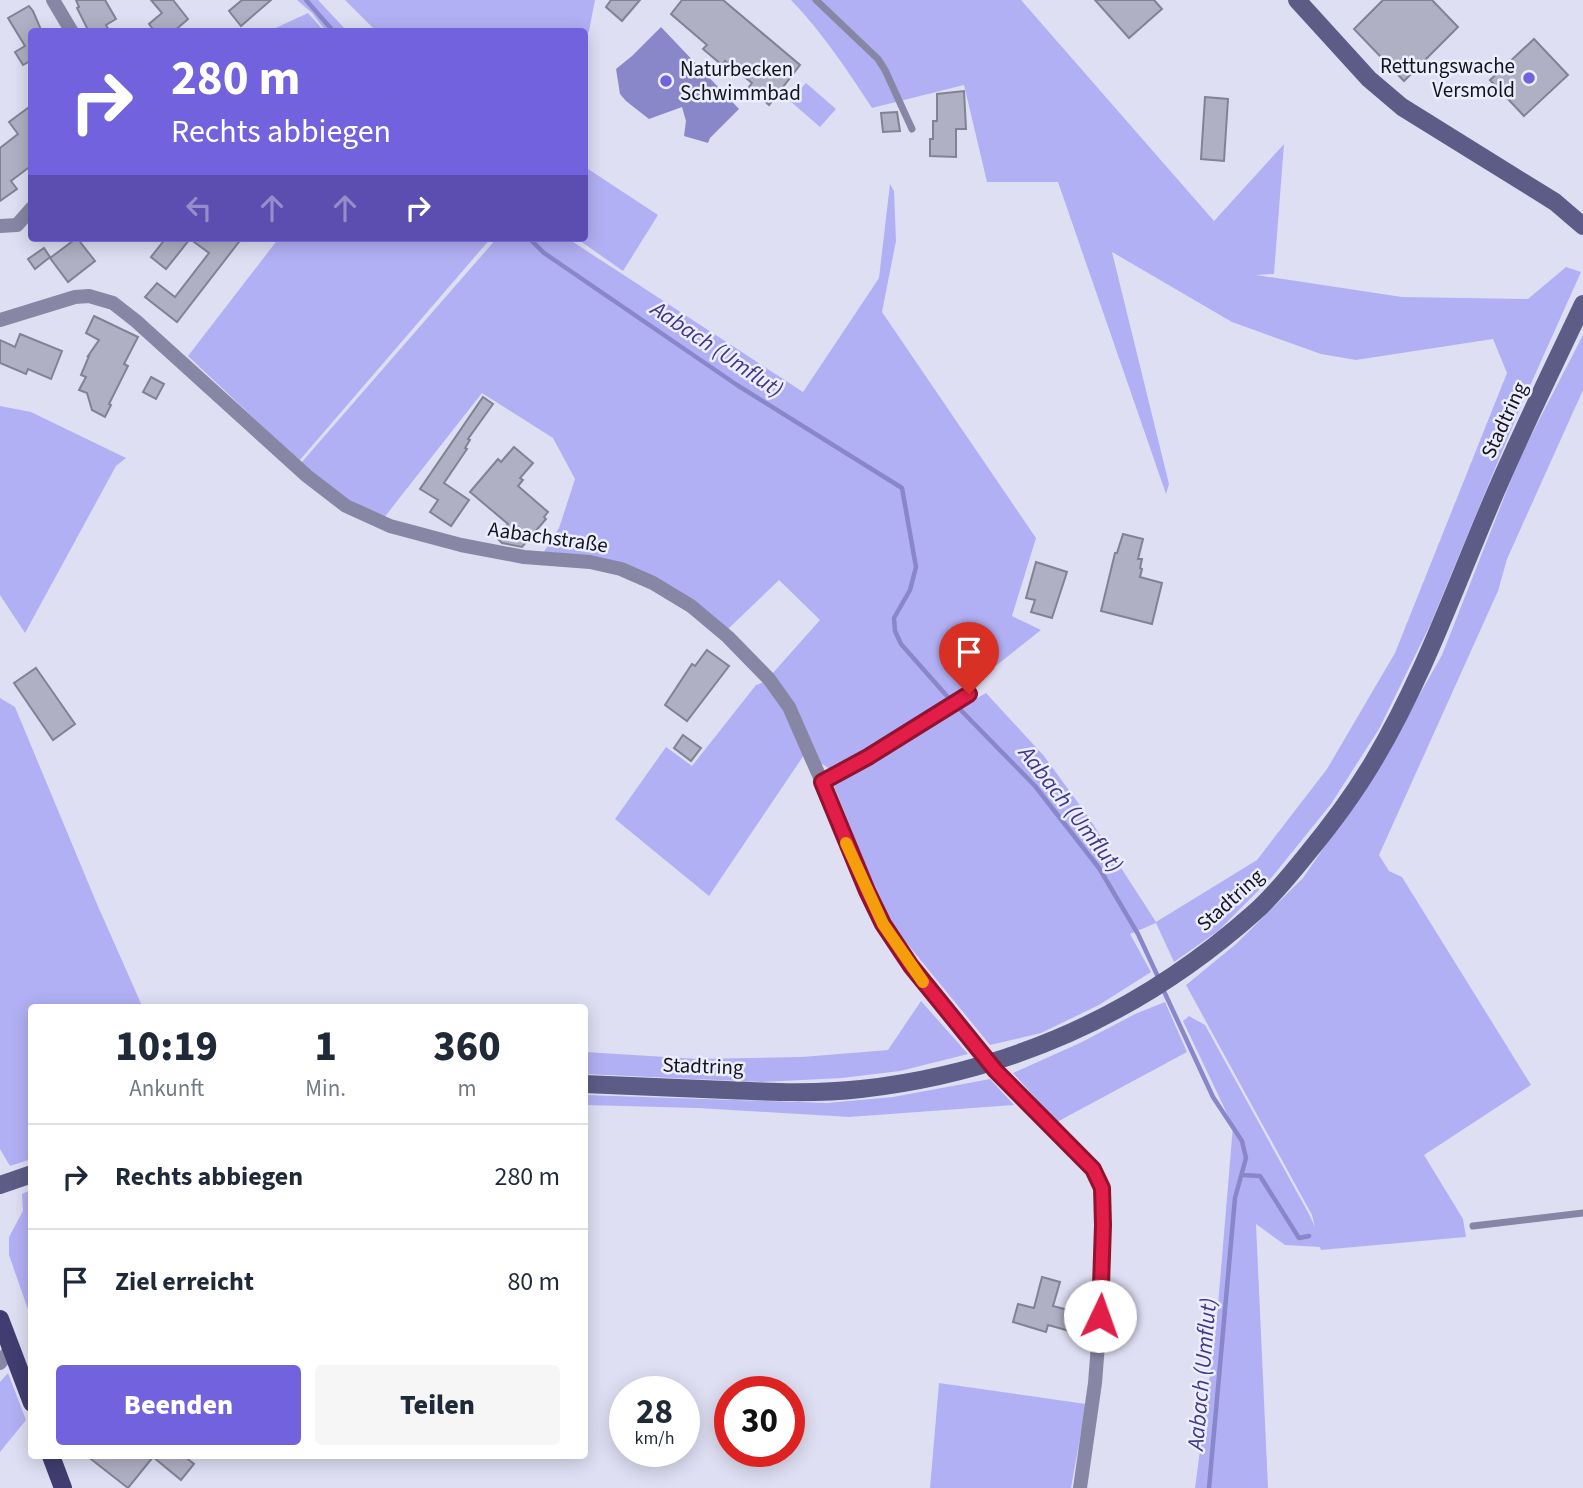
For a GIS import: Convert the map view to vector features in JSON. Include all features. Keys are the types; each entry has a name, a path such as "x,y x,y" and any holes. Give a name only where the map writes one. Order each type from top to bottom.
{"main road":[{"path":"0,1319 28,1393"},
{"path":"52,1459 63,1488"}],"street":[{"path":"53,0 70,28"},
{"path":"1297,0 1368,79 1402,107 1555,202 1583,226"},
{"path":"1555,202 1583,212"},
{"path":"0,226 17,225 28,213"},
{"name":"Aabachstraße","path":"0,320 75,297 89,296 113,303 307,476 346,506 390,526 461,545 524,557 590,562 621,569 653,583 691,606 728,637 769,679 789,707 883,924 911,966 996,1071 1093,1169 1102,1188 1102,1293 1095,1383 1080,1488"},
{"name":"Stadtring","path":"588,1084 793,1093 914,1082 1017,1055 1087,1026 1194,963 1258,910 1294,871 1372,764 1406,702 1448,610 1489,508 1583,304"},
{"path":"0,1185 28,1175"},
{"path":"0,1363 11,1348"}],"lane":[{"path":"816,0 878,59 912,129"},
{"path":"822,782 868,757 966,696"},
{"path":"1473,1226 1583,1213"}],"shaded area":[{"path":"297,0 318,0 344,28 324,28"},
{"path":"345,0 595,0 588,33 588,28 373,28"},
{"path":"791,0 1021,0 1214,221 1284,144 1274,274 1256,275 1402,297 1528,299 1566,267 1581,272 1521,406 1431,623 1379,729 1331,804 1272,877 1218,931 1174,962 1156,923 1130,934 1151,972 1099,1005 1041,1033 990,1045 887,919 832,781 986,693 1044,756 1087,815 1156,922 1257,860 1327,769 1395,653 1507,373 1493,339 1356,360 1321,354 1232,322 1112,252 1169,484 1166,494 1058,182 987,182 964,85 872,108 824,39"},
{"path":"308,13 321,28 276,28"},
{"name":"Naturbecken Schwimmbad","path":"661,27 739,109 708,143 684,136 686,121 682,107 649,119 620,94 616,69"},
{"path":"806,83 836,109 820,127 790,101"},
{"path":"588,169 658,215 623,271 582,242 588,242"},
{"path":"890,184 894,191 896,241 882,312 1036,538 1012,616 1041,630 983,676 833,771 819,762 772,674 820,620 779,580 727,630 637,570 542,555 559,528 575,479 553,438 482,393 383,519 338,494 301,463 494,242 573,242 803,392 879,278"},
{"path":"276,242 488,242 299,461 188,356"},
{"path":"1583,335 1583,390 1507,559 1498,591 1379,855 1389,871 1402,877 1531,1085 1424,1155 1463,1219 1466,1237 1321,1250 1320,1247 1285,1245 1256,1224 1268,1488 1195,1488 1216,1329 1233,1126 1183,1021 1189,1016 1205,1025 1315,1227 1312,1215 1186,985 1236,944 1303,878 1375,773 1442,655 1520,457"},
{"path":"0,406 31,412 126,458 116,466 25,633 0,595"},
{"path":"764,682 778,700 804,755 709,896 615,819 666,747 692,766 756,685"},
{"path":"0,698 15,707 141,1004 28,1004 28,1160 10,1166 0,1149"},
{"path":"921,1001 968,1054 900,1071 842,1078 762,1082 588,1074 588,1052 698,1059 802,1057 888,1050"},
{"path":"1165,1002 1187,1052 1057,1122 1013,1073 1082,1042 1135,1014"},
{"path":"990,1079 1014,1105 849,1117 588,1105 588,1095 827,1103 893,1097"},
{"path":"28,1191 28,1309 9,1255 9,1237 23,1211 22,1194"},
{"path":"8,1373 26,1420 0,1452 0,1382"},
{"path":"939,1383 1086,1404 1071,1488 930,1488"}],"building":[{"path":"76,0 105,0 116,19 106,25 108,28 87,28 77,8 79,7"},
{"path":"151,0 173,0 188,19 178,28 152,28 149,24 162,13"},
{"path":"242,0 271,0 241,26 229,11"},
{"path":"611,0 640,0 622,21 606,7"},
{"path":"682,0 723,0 800,65 769,105 749,87 752,83 725,61 722,65 703,49 707,45 671,14"},
{"path":"1095,0 1154,0 1162,9 1129,38"},
{"path":"1383,0 1432,0 1458,27 1404,81 1354,29"},
{"path":"29,6 40,28 28,28 28,62 23,65 15,52 25,46 8,18"},
{"name":"Rettungswache Versmold","path":"1534,39 1568,75 1524,116 1490,80"},
{"path":"964,91 966,129 956,129 956,157 930,156 933,121 937,121 937,94"},
{"path":"1205,97 1228,99 1224,161 1201,159"},
{"path":"28,108 28,168 11,181 17,189 0,201 0,148 18,134 9,122"},
{"path":"897,112 900,131 883,132 881,113"},
{"path":"72,242 80,242 95,261 68,282 50,258"},
{"path":"163,242 188,242 166,269 151,257"},
{"path":"194,242 239,242 177,322 145,297 157,283 175,297 209,253"},
{"path":"44,248 50,257 35,269 28,259"},
{"path":"94,316 138,337 124,364 128,366 105,417 92,410 87,393 79,390 86,377 81,375 88,356 99,340 86,333"},
{"path":"20,334 62,351 51,379 28,369 26,374 0,363 0,340 15,347"},
{"path":"151,377 164,384 156,399 143,392"},
{"path":"483,397 493,404 468,439 467,449 444,483 469,500 451,526 430,512 438,500 420,489"},
{"path":"514,447 533,463 520,478 523,480 518,486 548,512 544,517 546,519 522,547 502,543 497,538 508,524 470,492 498,459 501,462"},
{"path":"1123,534 1143,539 1138,559 1142,559 1140,577 1162,583 1152,624 1101,611 1115,553"},
{"path":"1036,562 1067,572 1052,618 1031,612 1035,600 1026,598"},
{"path":"707,650 729,666 687,721 665,705 692,664 695,666"},
{"path":"36,668 75,724 53,740 14,683"},
{"path":"683,735 701,748 691,761 674,748"},
{"path":"1042,1277 1060,1282 1053,1306 1083,1314 1077,1333 1048,1325 1046,1332 1013,1322 1018,1304 1034,1308"},
{"path":"91,1459 151,1459 128,1488"},
{"path":"155,1459 188,1459 194,1464 181,1480"}],"waterway":[{"name":"Aabach (Umflut)","path":"306,0 330,28"},
{"name":"Aabach (Umflut)","path":"533,242 544,253 737,385 902,488 916,567 910,590 894,618 895,631 901,644 946,695 1035,786 1099,868 1138,934 1159,979"},
{"name":"Aabach (Umflut)","path":"1162,987 1213,1097 1242,1141 1246,1158 1235,1198 1209,1488"},
{"path":"1242,1175 1260,1176 1299,1238 1309,1236"}],"slow traffic":[{"path":"846,843 883,924 923,982"}],"place":[{"name":"Rettungswache Versmold","path":"1529,78"},
{"name":"Naturbecken Schwimmbad","path":"666,81"}],"route":[{"path":"969,694 868,757 822,782 867,891 883,924 911,966 996,1071 1093,1169 1102,1188 1100,1316"}]}
